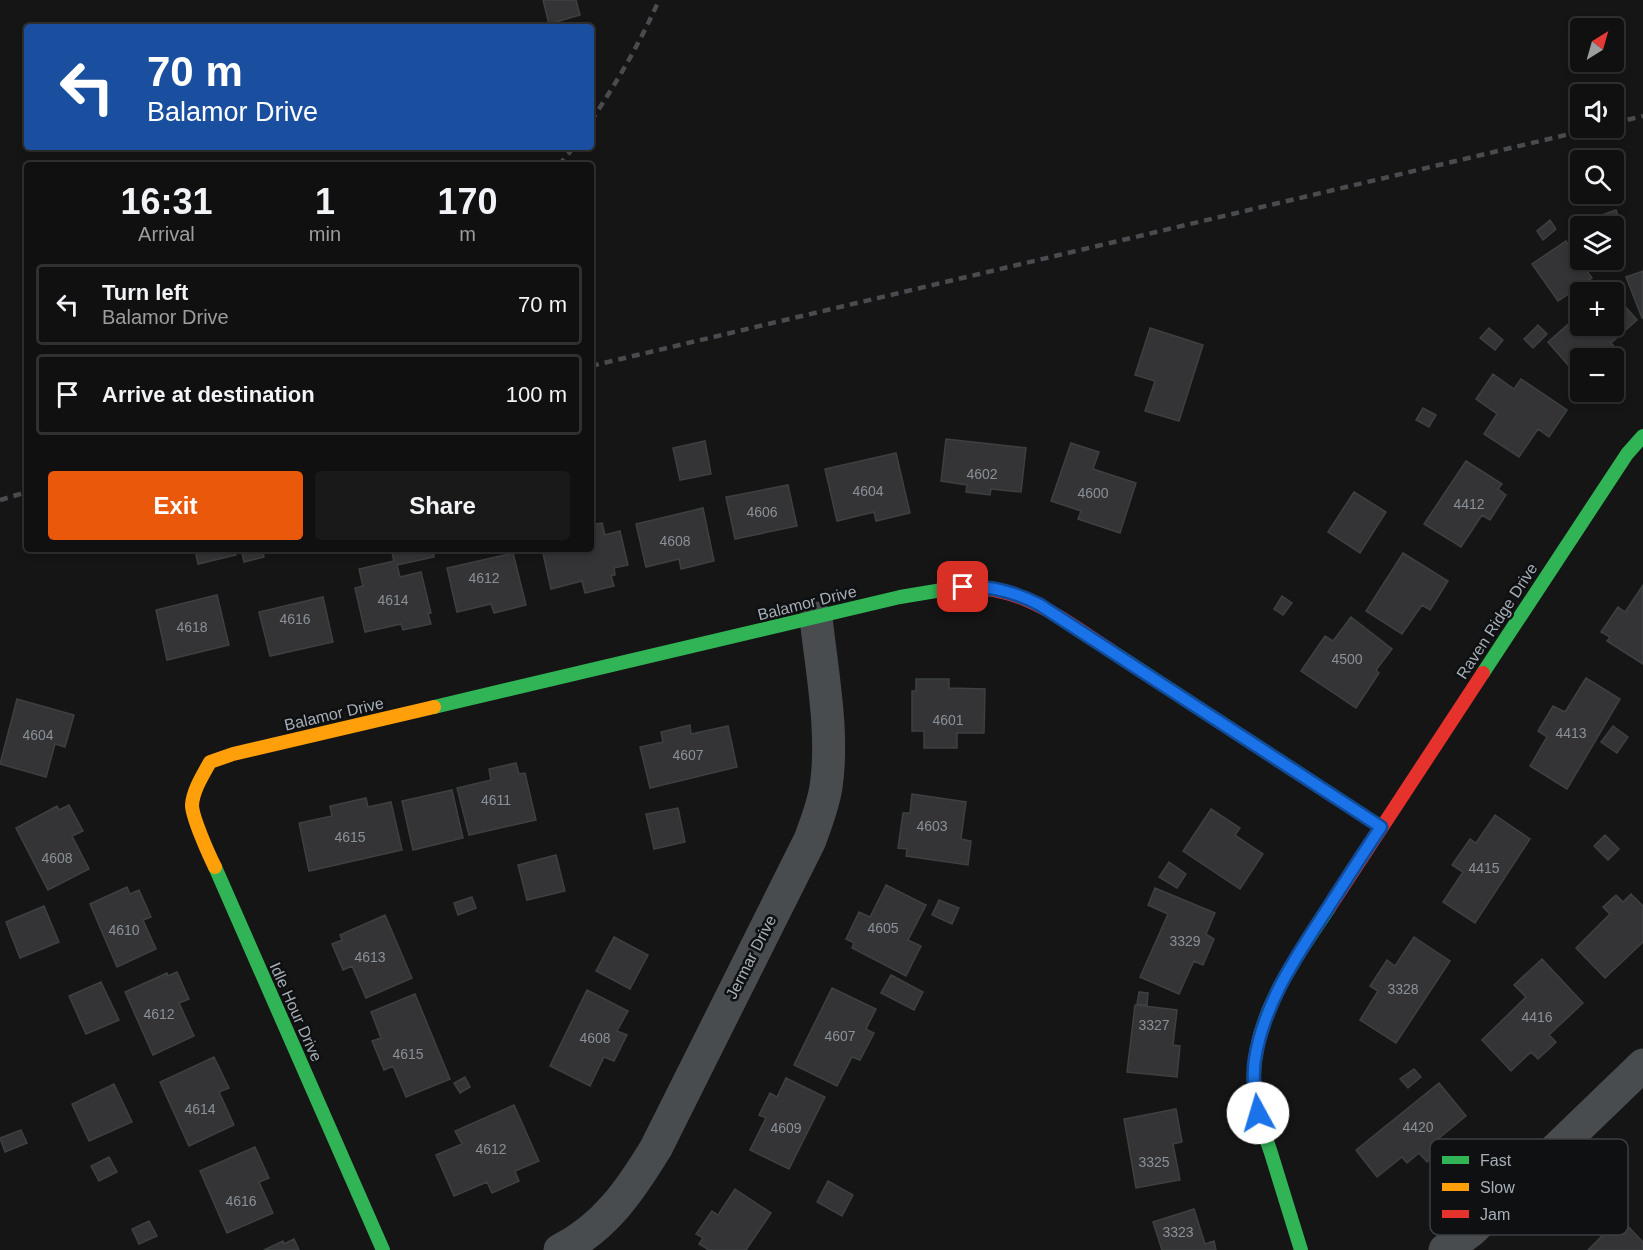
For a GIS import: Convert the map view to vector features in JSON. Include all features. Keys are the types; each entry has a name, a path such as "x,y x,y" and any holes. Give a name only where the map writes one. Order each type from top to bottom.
{"street":[{"name":"Raven Ridge Drive","path":"1301,1250 1258,1113 1254,1087 1255,1061 1260,1035 1270,1008 1290,967 1381,827 1627,454 1643,436"},
{"name":"Balamor Drive","path":"198,785 210,762 233,754 900,597 944,589 981,586 1018,593 1040,605 1381,827"},
{"name":"Jermar Drive","path":"560,1250 600,1223 630,1190 656,1148 810,840 821,810 827,768 827,719 816,618"},
{"name":"Idle Hour Drive","path":"198,785 192,806 203,840 383,1250"},
{"path":"1566,1139 1643,1065"},
{"path":"1446,1250 1466,1235"}],"building":[{"path":"543,0 576,0 580,15 549,24"},
{"path":"1616,210 1618,216 1602,216"},
{"path":"1550,220 1556,229 1543,240 1537,231"},
{"path":"1566,241 1570,247 1570,270 1586,270 1592,278 1586,282 1570,282 1570,293 1558,301 1532,264"},
{"path":"1643,271 1643,318 1642,318 1626,277"},
{"path":"1624,305 1637,320 1624,332"},
{"path":"1570,323 1570,336 1619,336 1611,343 1615,348 1570,348 1570,367 1548,342"},
{"path":"1538,325 1547,334 1533,348 1524,339"},
{"path":"1150,328 1203,345 1179,421 1145,411 1155,381 1135,375"},
{"path":"1489,328 1503,340 1495,350 1480,338"},
{"path":"1493,374 1514,389 1521,379 1567,410 1549,437 1538,429 1519,457 1484,434 1497,414 1476,399"},
{"path":"1423,408 1436,415 1429,427 1416,420"},
{"path":"946,439 1026,448 1021,492 991,489 990,495 966,492 967,485 941,481"},
{"path":"705,441 711,474 680,480 673,448"},
{"path":"1071,443 1099,452 1093,469 1136,483 1120,533 1078,519 1081,511 1051,501"},
{"path":"896,453 910,513 876,521 874,512 837,521 825,469"},
{"path":"1466,461 1502,484 1498,489 1506,495 1490,520 1482,515 1461,547 1424,524"},
{"path":"788,485 797,526 735,539 726,497"},
{"path":"1354,492 1386,512 1360,553 1328,532"},
{"path":"703,508 714,561 681,569 679,559 646,567 636,524"},
{"path":"602,523 605,535 620,531 628,565 614,568 615,575 611,576 614,586 585,593 582,581 551,589 543,552 594,552 594,524"},
{"path":"196,552 236,552 236,555 198,564"},
{"path":"242,552 263,552 264,557 244,562"},
{"path":"392,552 433,552 434,557 397,565 400,577 421,572 431,613 428,614 431,624 403,630 401,624 365,632 355,588 363,586 359,569 394,561"},
{"path":"513,553 526,605 494,613 491,604 457,612 447,568"},
{"path":"1403,553 1448,581 1430,610 1422,605 1402,634 1366,611"},
{"path":"1643,585 1643,664 1607,641 1610,637 1601,632 1618,607 1625,612"},
{"path":"217,595 229,645 167,660 156,610"},
{"path":"1282,596 1292,603 1283,615 1274,609"},
{"path":"323,597 333,642 270,656 259,612"},
{"path":"1351,617 1392,649 1376,670 1379,673 1356,708 1301,671 1325,636 1333,641"},
{"path":"1586,678 1620,699 1567,789 1530,766 1547,737 1538,731 1553,706 1565,712"},
{"path":"916,679 949,679 949,688 985,689 984,733 957,733 957,748 924,748 924,731 912,731 912,691 916,691"},
{"path":"17,699 74,715 65,747 55,744 46,777 0,764"},
{"path":"690,725 691,734 728,726 737,767 650,788 640,747 663,742 661,732"},
{"path":"1613,726 1628,737 1617,753 1601,742"},
{"path":"516,763 519,774 525,773 536,820 469,835 457,788 491,780 489,769"},
{"path":"452,790 463,838 413,850 402,801"},
{"path":"912,794 966,802 961,839 971,841 968,865 906,856 907,849 898,848 903,813 910,813"},
{"path":"366,798 368,807 391,802 402,850 309,871 299,823 332,816 330,806"},
{"path":"69,805 83,831 72,836 89,869 48,890 16,828 57,806 59,810"},
{"path":"678,808 685,842 654,849 646,814"},
{"path":"1211,809 1240,828 1235,835 1263,854 1240,889 1183,851"},
{"path":"1495,815 1530,839 1475,923 1443,902 1463,872 1452,865 1470,839 1476,843"},
{"path":"1605,835 1619,849 1608,860 1594,846"},
{"path":"556,855 565,891 527,900 518,865"},
{"path":"1169,862 1186,874 1177,888 1159,877"},
{"path":"886,885 926,905 908,940 921,946 906,976 852,948 854,943 846,939 859,912 870,917"},
{"path":"127,887 130,894 139,890 151,917 143,920 156,949 117,967 90,904"},
{"path":"1155,888 1215,913 1206,934 1214,939 1203,965 1194,961 1179,994 1140,977 1168,914 1148,905"},
{"path":"1631,894 1643,906 1643,942 1605,978 1576,948 1610,914 1603,907 1616,895 1623,902"},
{"path":"472,897 476,908 458,915 454,903"},
{"path":"939,900 959,908 952,924 932,915"},
{"path":"44,906 59,942 20,958 6,922"},
{"path":"385,915 412,978 366,998 352,966 343,970 332,944 342,940 340,935"},
{"path":"614,937 648,955 630,989 596,971"},
{"path":"1414,937 1450,961 1396,1043 1360,1020 1378,991 1370,986 1387,960 1395,966"},
{"path":"1542,959 1583,1003 1549,1035 1556,1042 1550,1048 1538,1059 1531,1052 1511,1071 1482,1040 1526,997 1514,985"},
{"path":"177,972 189,999 179,1003 194,1036 153,1055 125,992 167,973 168,976"},
{"path":"891,975 923,992 914,1010 881,993"},
{"path":"101,982 119,1020 86,1034 69,996"},
{"path":"832,988 876,1009 866,1029 874,1033 860,1060 852,1057 837,1086 794,1065"},
{"path":"587,990 628,1011 617,1031 627,1035 614,1061 604,1057 590,1086 550,1066"},
{"path":"1139,992 1148,993 1147,1005 1137,1004"},
{"path":"415,994 450,1079 406,1097 393,1066 384,1070 372,1041 381,1038 371,1012"},
{"path":"1135,1005 1177,1010 1173,1045 1180,1046 1177,1077 1127,1072"},
{"path":"214,1057 229,1088 219,1092 234,1125 189,1146 160,1082"},
{"path":"1414,1069 1421,1077 1408,1088 1400,1079"},
{"path":"465,1077 470,1087 460,1093 454,1083"},
{"path":"786,1078 825,1097 789,1169 750,1150 766,1118 759,1115 770,1093 777,1097"},
{"path":"1439,1083 1466,1116 1438,1139 1430,1139 1430,1160 1427,1162 1419,1153 1407,1163 1402,1157 1377,1177 1356,1150"},
{"path":"114,1084 132,1122 89,1141 72,1104"},
{"path":"514,1105 539,1161 515,1171 519,1181 492,1193 487,1182 454,1196 436,1155 462,1144 455,1131"},
{"path":"1176,1109 1182,1142 1173,1144 1180,1180 1136,1188 1124,1119"},
{"path":"21,1130 27,1143 5,1152 0,1138"},
{"path":"255,1147 269,1178 259,1182 273,1213 227,1233 200,1171"},
{"path":"109,1157 117,1172 99,1181 91,1166"},
{"path":"828,1181 853,1195 842,1216 817,1202"},
{"path":"735,1189 771,1213 746,1250 709,1250 699,1244 703,1238 696,1234 712,1211 718,1215"},
{"path":"1194,1209 1205,1244 1214,1241 1216,1250 1162,1250 1153,1222"},
{"path":"149,1221 157,1236 139,1244 132,1229"},
{"path":"1628,1226 1643,1242 1643,1250 1588,1250 1603,1235 1628,1235"},
{"path":"294,1239 299,1250 264,1250 283,1241 284,1244"}],"railway":[{"path":"594,116 628,62 659,0"},
{"path":"1624,121 1643,116"},
{"path":"594,365 1570,134"},
{"path":"562,162 572,150"},
{"path":"0,500 24,493"}],"traffic: fast":[{"path":"1483,673 1627,454 1643,436"},
{"path":"434,707 900,597 948,589"},
{"path":"1113,652 1381,827"},
{"path":"215,867 383,1250"},
{"path":"1301,1250 1258,1112 1254,1087 1255,1062 1259,1038 1277,992 1329,908"}],"traffic: slow":[{"path":"215,867 198,827 192,805 196,788 210,762 233,754 434,707"}],"traffic: jam":[{"path":"948,589 995,590 1016,596 1055,614 1113,652"},
{"path":"1329,908 1483,673"}],"route":[{"path":"963,587 981,586 1018,593 1040,605 1381,827 1290,967 1270,1008 1260,1035 1255,1061 1254,1087 1258,1113"}]}
